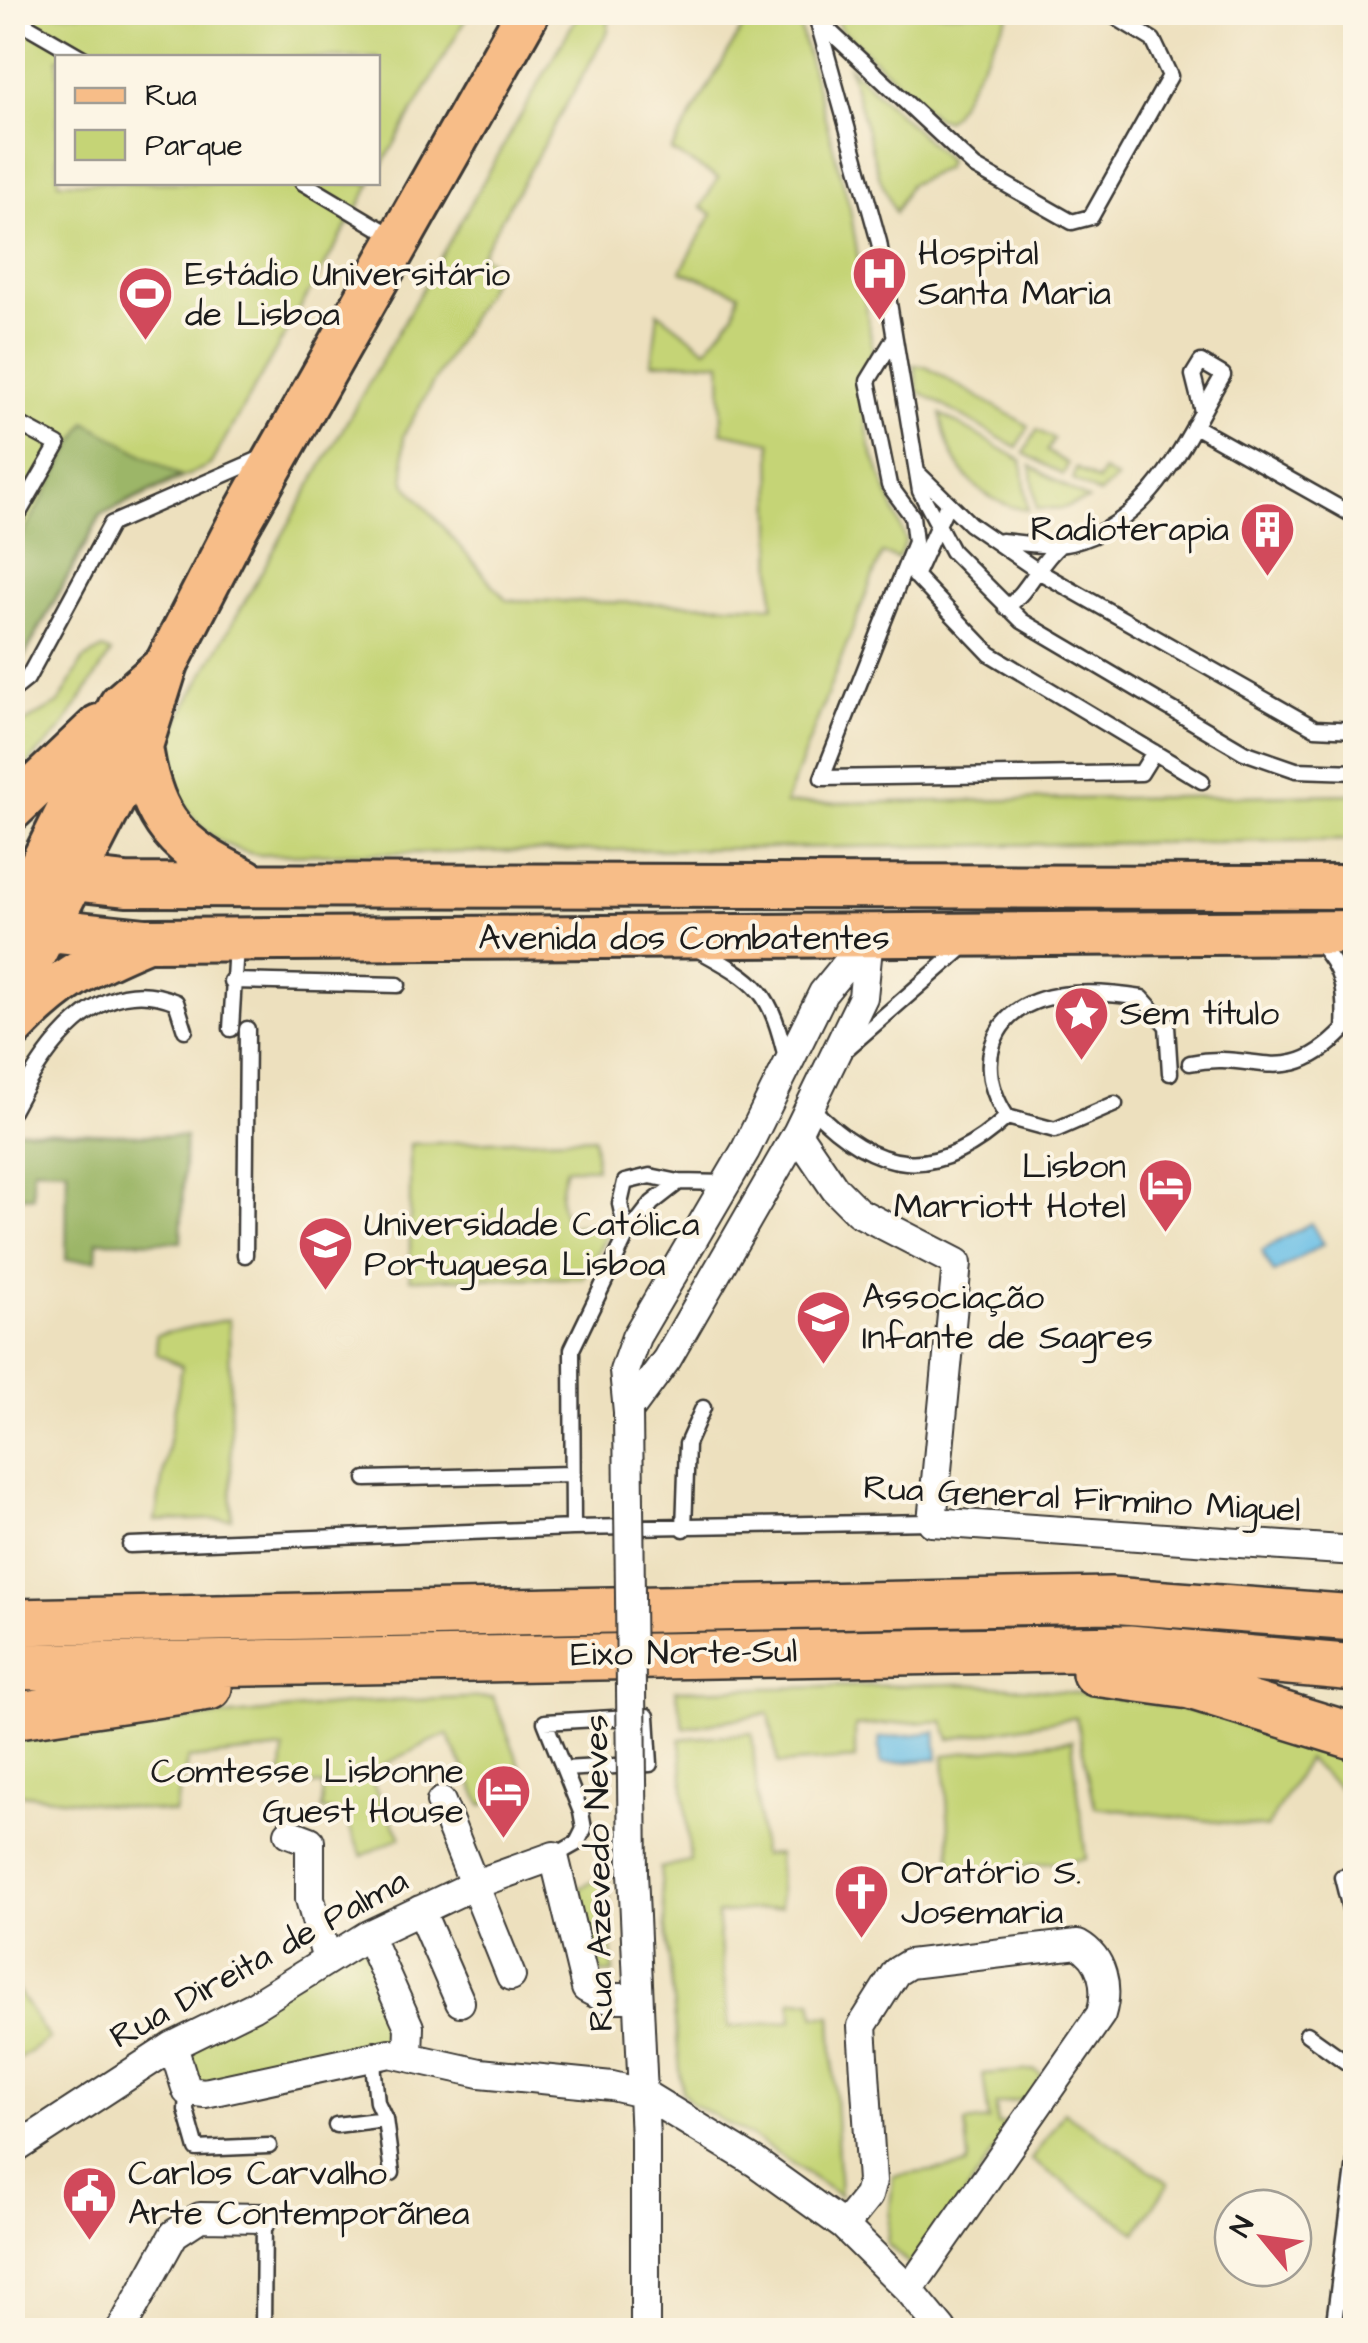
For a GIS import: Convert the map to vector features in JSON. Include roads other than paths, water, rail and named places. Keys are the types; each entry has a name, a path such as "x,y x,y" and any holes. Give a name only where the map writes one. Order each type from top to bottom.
{"highway":[{"path":"1150,1601 1272,1590 1356,1592"},
{"name":"Eixo Norte-Sul","path":"12,1622 1150,1601 1356,1618"},
{"name":"Eixo Norte-Sul","path":"12,1667 464,1656 1129,1648 1347,1668"},
{"path":"925,1649 1190,1686 1356,1736"},
{"path":"12,1716 464,1656"}],"main road":[{"path":"41,876 141,746 168,664 281,450 528,12"},
{"path":"12,809 168,664"},
{"path":"12,998 24,926 41,876 121,704"},
{"path":"141,746 152,799 172,832 197,857 254,884"},
{"name":"Avenida dos Combatentes","path":"41,876 254,884 1356,887"},
{"path":"870,937 873,884"},
{"name":"Avenida dos Combatentes","path":"24,926 145,940 234,960 679,939 1356,932"},
{"path":"12,1027 51,987 95,961 145,940"}],"street":[{"path":"628,1412 667,1359 797,1133 864,997 870,937"},
{"name":"Rua Azevedo Neves","path":"645,2330 642,2094 633,1872 628,1412 624,1371 636,1337 726,1184 823,993 870,937"},
{"path":"797,1133 835,1189 858,1212 956,1262 932,1522"},
{"name":"Rua General Firmino Miguel","path":"932,1522 1356,1551"},
{"path":"441,1802 511,1976"},
{"path":"289,1833 310,1841 310,1899 327,1960"},
{"path":"554,1856 586,1988 605,1998 638,1998"},
{"name":"Rua Direita de Palma","path":"12,2151 173,2046 252,2007 368,1935 476,1884 554,1856"},
{"path":"420,1910 460,2002"},
{"path":"368,1935 409,2027 408,2054"},
{"path":"844,2226 868,2196 872,2181 862,2026 901,1967 1078,1944 1100,1964 1104,2001 1100,2014 909,2290"},
{"path":"173,2046 186,2090 214,2092 372,2054 408,2054 480,2073 612,2086 642,2094 770,2172 844,2226 909,2290 942,2330"},
{"path":"120,2330 174,2234 200,2217 264,2218"}],"lane":[{"path":"816,15 875,78 975,167 1072,222 1092,217 1170,76 1153,40 1106,12"},
{"path":"816,15 879,242 892,340 920,491 936,528 1006,608 1244,752 1296,770 1356,772"},
{"path":"12,17 78,55"},
{"path":"307,185 402,241"},
{"path":"892,340 868,381 890,485 912,516 915,542 911,571"},
{"path":"1006,608 1025,594 1038,571 1067,544 1118,525 1152,494 1202,411"},
{"path":"12,420 58,446 12,524"},
{"path":"1194,426 1356,517"},
{"path":"12,691 26,679 111,524 281,450"},
{"path":"918,472 947,505 1038,571 1315,728 1356,730"},
{"path":"947,505 911,571 822,778 1141,773 1154,752"},
{"path":"999,541 1067,544"},
{"path":"911,571 990,654 1202,780"},
{"path":"1190,1064 1210,1059 1275,1068 1297,1064 1331,1044 1344,1030 1342,974 1306,931"},
{"path":"832,1061 976,936"},
{"path":"679,939 756,984 770,1001 788,1067"},
{"path":"230,1029 234,960 398,985"},
{"path":"12,1112 56,1038 98,1005 150,991 176,1002 185,1030"},
{"path":"1114,1104 1055,1130 1007,1117 990,1083 990,1054 997,1031 1009,1015 1050,996 1142,998 1158,1012 1166,1026 1170,1073"},
{"path":"245,1256 247,1029"},
{"path":"810,1106 838,1135 861,1150 888,1161 914,1165 944,1159 972,1146 1007,1117"},
{"path":"627,1235 620,1204 625,1182 650,1176 726,1184"},
{"path":"573,1528 572,1349 627,1235 652,1203 679,1182"},
{"path":"684,1529 687,1444 703,1408"},
{"path":"366,1479 573,1474"},
{"name":"Rua General Firmino Miguel","path":"130,1544 573,1528 932,1522"},
{"path":"554,1856 577,1843 584,1829 545,1722 648,1716 650,1764 564,1769"},
{"path":"1342,1878 1356,1934"},
{"path":"1308,2034 1356,2069"},
{"path":"372,2054 377,2102 385,2119 392,2173"},
{"path":"186,2090 186,2110 196,2149 270,2146"},
{"path":"336,2125 385,2119"},
{"path":"1333,2330 1356,2153"},
{"path":"263,2330 264,2218"}],"water":[{"path":"1311,1223 1323,1244 1274,1273 1261,1251"},
{"path":"936,1732 938,1759 881,1764 879,1738"}],"place":[{"name":"Hospital Santa Maria","path":"879,322"},
{"name":"Estádio Universitário de Lisboa","path":"146,343"},
{"name":"Radioterapia","path":"1268,578"},
{"name":"Sem título","path":"1081,1062"},
{"name":"Lisbon Marriott Hotel","path":"1165,1235"},
{"name":"Universidade Católica Portuguesa Lisboa","path":"325,1293"},
{"name":"Associação Infante de Sagres","path":"823,1366"},
{"name":"Comtesse Lisbonne Guest House","path":"503,1840"},
{"name":"Oratório S. Josemaria","path":"862,1941"},
{"name":"Carlos Carvalho Arte Contemporãnea","path":"89,2242"}]}
